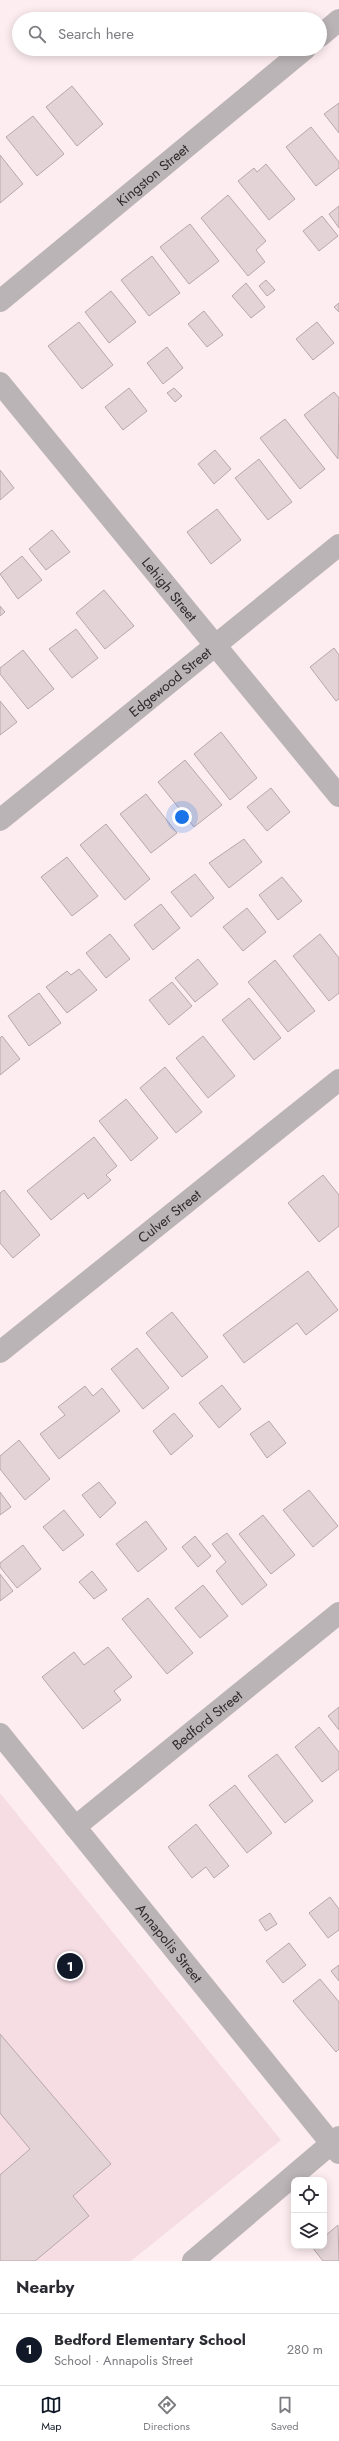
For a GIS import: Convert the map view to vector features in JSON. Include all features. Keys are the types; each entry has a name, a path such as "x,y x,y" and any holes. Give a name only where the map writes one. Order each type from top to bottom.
{"street":[{"path":"327,30 339,20"},
{"name":"Kingston Street","path":"0,301 296,56"},
{"name":"Lehigh Street","path":"0,383 339,796"},
{"name":"Edgewood Street","path":"0,820 339,544"},
{"name":"Culver Street","path":"0,1352 339,1080"},
{"name":"Bedford Street","path":"75,1827 339,1613"},
{"name":"Annapolis Street","path":"0,1734 336,2144"},
{"path":"193,2261 336,2144"}],"shaded area":[{"path":"0,1793 281,2140 131,2261 0,2261"}],"building":[{"path":"72,86 103,124 77,146 46,107"},
{"path":"339,103 339,133 324,114"},
{"path":"33,116 64,154 37,176 6,137"},
{"path":"311,127 339,162 339,168 316,186 286,147"},
{"path":"0,155 23,184 0,203"},
{"path":"266,164 295,199 269,220 238,181 254,168 257,172"},
{"path":"228,195 266,241 256,250 265,262 248,276 201,218"},
{"path":"339,206 339,228 329,214"},
{"path":"322,216 338,236 319,251 303,231"},
{"path":"190,224 219,261 189,284 160,247"},
{"path":"152,256 180,293 149,316 121,280"},
{"path":"266,280 275,290 267,296 259,286"},
{"path":"246,283 265,307 251,318 232,296"},
{"path":"111,291 136,322 109,343 85,312"},
{"path":"339,303 339,312 334,307"},
{"path":"204,311 223,335 207,347 188,324"},
{"path":"79,322 113,365 82,389 48,346"},
{"path":"317,322 334,343 313,360 296,339"},
{"path":"167,347 183,368 163,384 147,363"},
{"path":"129,388 147,411 123,430 105,407"},
{"path":"174,388 182,396 175,402 167,393"},
{"path":"334,392 339,398 338,459 304,415"},
{"path":"285,419 325,469 300,489 260,438"},
{"path":"215,450 231,469 214,484 198,464"},
{"path":"259,459 292,502 268,520 235,478"},
{"path":"0,470 14,488 0,500"},
{"path":"217,509 241,540 211,564 187,532"},
{"path":"52,530 70,552 46,570 29,549"},
{"path":"22,556 42,580 18,599 0,574"},
{"path":"104,590 134,626 105,649 76,613"},
{"path":"0,606 5,612 0,616"},
{"path":"76,629 98,658 72,678 49,649"},
{"path":"334,648 339,655 339,699 336,701 310,667"},
{"path":"23,650 54,689 28,709 0,674 0,668"},
{"path":"0,701 17,722 0,735"},
{"path":"221,732 257,778 230,800 194,754"},
{"path":"185,760 222,805 194,827 158,782"},
{"path":"271,788 290,812 267,831 247,807"},
{"path":"146,794 177,833 151,853 120,814"},
{"path":"106,824 150,879 125,900 80,845"},
{"path":"244,839 262,862 229,888 209,863"},
{"path":"67,857 98,896 72,916 41,877"},
{"path":"195,874 214,898 191,917 171,892"},
{"path":"282,877 302,901 278,920 259,895"},
{"path":"161,904 180,928 153,950 134,925"},
{"path":"247,908 266,932 243,951 223,927"},
{"path":"110,934 130,959 106,978 86,953"},
{"path":"320,934 339,958 339,993 329,1001 293,956"},
{"path":"198,959 218,984 195,1002 175,978"},
{"path":"275,960 315,1011 288,1032 248,982"},
{"path":"79,969 97,990 67,1013 46,987 67,971 71,975"},
{"path":"172,982 192,1006 169,1025 149,1000"},
{"path":"39,993 61,1023 29,1046 8,1016"},
{"path":"249,998 281,1038 254,1060 222,1020"},
{"path":"2,1036 20,1059 0,1075 0,1038"},
{"path":"203,1036 235,1076 208,1098 176,1058"},
{"path":"165,1067 202,1112 176,1133 140,1088"},
{"path":"126,1099 158,1138 131,1161 99,1121"},
{"path":"94,1137 117,1166 106,1175 111,1180 88,1199 84,1193 51,1220 27,1191"},
{"path":"323,1175 339,1195 339,1226 319,1242 288,1203"},
{"path":"4,1190 40,1235 13,1258 0,1243 0,1193"},
{"path":"308,1271 338,1310 306,1335 297,1323 244,1363 223,1335"},
{"path":"172,1312 208,1357 182,1377 146,1333"},
{"path":"137,1348 169,1388 143,1409 111,1369"},
{"path":"222,1385 241,1409 219,1428 199,1403"},
{"path":"85,1386 93,1396 102,1388 120,1411 59,1459 40,1434 65,1415 58,1407"},
{"path":"174,1413 193,1436 171,1455 153,1431"},
{"path":"269,1421 286,1443 267,1458 250,1434"},
{"path":"19,1440 50,1479 25,1500 0,1469 0,1456"},
{"path":"99,1482 116,1503 100,1518 82,1495"},
{"path":"309,1490 338,1526 313,1547 283,1510"},
{"path":"0,1492 11,1507 0,1515"},
{"path":"64,1510 84,1535 63,1551 43,1527"},
{"path":"263,1515 295,1555 271,1574 239,1534"},
{"path":"146,1521 167,1549 138,1572 116,1544"},
{"path":"227,1533 267,1585 242,1605 216,1571 226,1562 212,1544"},
{"path":"195,1536 211,1556 198,1567 182,1547"},
{"path":"23,1545 41,1569 17,1588 0,1567 0,1563"},
{"path":"92,1571 107,1590 94,1599 79,1582"},
{"path":"0,1574 13,1591 0,1601"},
{"path":"203,1585 228,1616 200,1638 175,1608"},
{"path":"148,1598 193,1653 167,1674 122,1619"},
{"path":"108,1647 132,1677 114,1691 121,1700 83,1729 42,1677 74,1652 84,1665"},
{"path":"339,1707 339,1730 328,1716"},
{"path":"319,1727 339,1752 339,1769 322,1782 295,1747"},
{"path":"277,1754 313,1801 285,1823 248,1776"},
{"path":"235,1785 272,1833 247,1853 209,1805"},
{"path":"196,1824 229,1866 214,1878 206,1867 192,1878 168,1847"},
{"path":"330,1897 339,1909 339,1930 328,1938 309,1913"},
{"path":"270,1913 277,1924 266,1931 259,1920"},
{"path":"289,1943 306,1965 283,1983 266,1961"},
{"path":"339,1965 339,1981 331,1971"},
{"path":"320,1979 339,2002 339,2049 336,2052 293,2001"},
{"path":"0,2034 111,2164 73,2196 89,2216 35,2261 0,2261 0,2175 30,2149 0,2113"},
{"path":"338,2225 339,2261 323,2261 314,2249 327,2249 327,2234"}],"place":[{"name":"Bedford Elementary School","path":"70,1966"}]}
